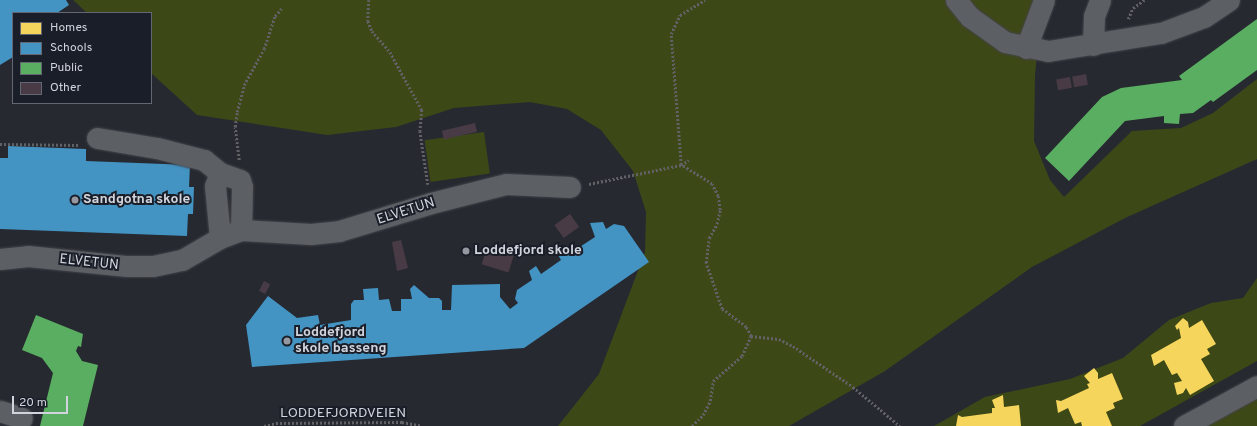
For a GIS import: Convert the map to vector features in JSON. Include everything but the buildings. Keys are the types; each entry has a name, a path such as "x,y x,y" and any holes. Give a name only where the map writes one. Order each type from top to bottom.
{"street":[{"path":"956,0 970,17 982,28 1005,42 1026,48 1048,51 1093,45 1186,26 1204,17 1229,0"},
{"path":"1026,48 1044,0"},
{"path":"1093,45 1094,16 1100,0"},
{"path":"90,142 157,148 204,160 220,173 240,180 242,187 241,230"},
{"path":"220,173 215,186 220,238"},
{"name":"ELVETUN","path":"0,259 28,256 126,266 153,266 182,260 220,238 241,230 311,234 339,231 431,203 506,184 570,187"},
{"path":"1184,426 1257,386"},
{"path":"0,412 22,418"}],"path":[{"path":"369,0 368,21 372,31 390,52 422,110 420,131 431,203"},
{"path":"681,165 671,34 680,15 705,0"},
{"path":"240,180 241,173 235,127 236,112 244,85 264,49 275,16 282,8"},
{"path":"0,144 90,142"},
{"path":"570,187 681,165 689,160"},
{"path":"681,165 712,184 718,196 720,210 717,224 709,238 706,264 722,309 746,327 751,336"},
{"path":"692,426 703,415 710,401 713,381 742,356 751,336"},
{"path":"751,336 779,339 793,346 853,387 900,426"},
{"name":"LODDEFJORDVEIEN","path":"264,426 276,423 402,422 422,426"}],"green space":[{"path":"73,0 1050,0 1040,26 1035,75 1034,141 1050,180 1064,197 1132,131 1181,128 1213,113 1257,79 1257,159 1125,218 1032,267 885,371 789,426 558,426 599,374 645,252 646,212 633,171 601,130 567,109 530,102 454,108 396,127 327,135 197,115 152,74 152,12 86,12"},
{"path":"484,132 490,174 430,182 425,140"},
{"path":"1257,278 1257,361 1140,426 934,426 985,397 1070,379 1123,358 1169,320 1211,303 1243,298"},
{"path":"1257,395 1257,426 1208,426 1211,414"}],"place":[{"name":"Sandgotna skole","path":"75,200"},
{"name":"Loddefjord skole","path":"466,251"},
{"name":"Loddefjord skole basseng","path":"287,341"}]}
